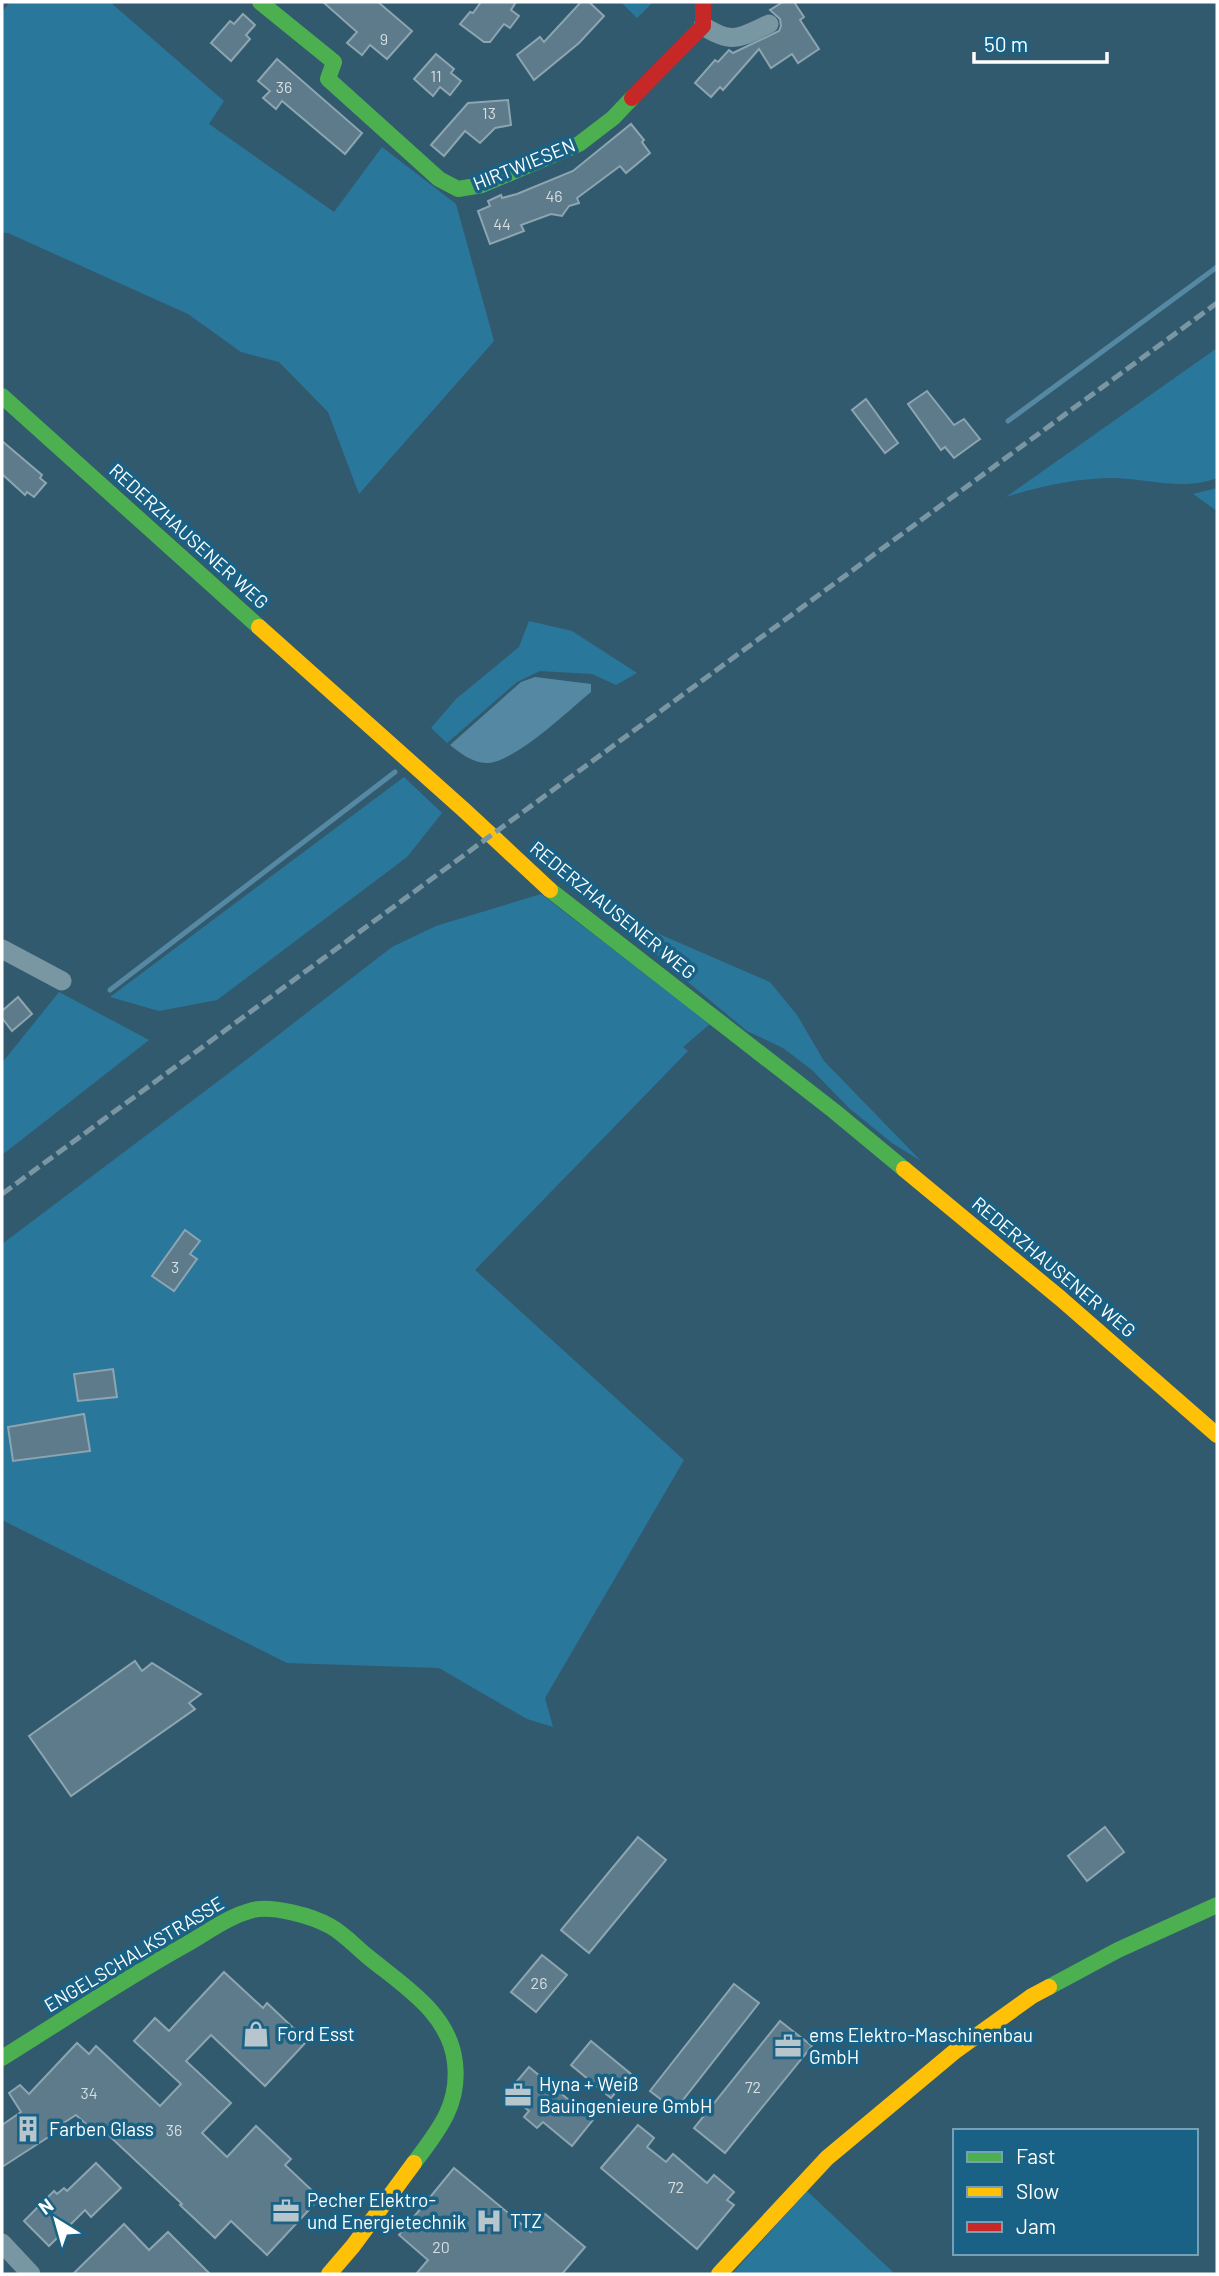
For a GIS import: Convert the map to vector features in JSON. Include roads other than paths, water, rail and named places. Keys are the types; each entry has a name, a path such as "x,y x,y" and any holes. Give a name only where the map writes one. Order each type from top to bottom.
{"street":[{"name":"HIRTWIESEN","path":"260,2 334,62 328,79 439,179 458,189 482,185 579,144 613,118 703,26"},
{"path":"703,2 703,26 721,38 739,38 769,24"},
{"name":"REDERZHAUSENER WEG","path":"2,396 464,810 544,886 834,1111 1060,1298 1217,1435"},
{"path":"2,949 62,981"},
{"path":"719,2274 827,2158 954,2052 1032,1996 1118,1950 1217,1905"},
{"name":"ENGELSCHALKSTRASSE","path":"2,2058 177,1949 227,1921 254,1910 279,1909 330,1926 430,2008 446,2032 456,2064 457,2081 445,2121 353,2246 329,2274"},
{"path":"2,2243 31,2274"}],"waterway":[{"path":"1008,421 1217,267"},
{"path":"110,990 395,772"}],"railway":[{"path":"2,1194 1217,303"}],"place":[{"name":"Ford Esst","path":"256,2034"},
{"name":"ems Elektro-Maschinenbau GmbH","path":"788,2046"},
{"name":"Hyna + Weiß Bauingenieure GmbH","path":"518,2095"},
{"name":"Farben Glass","path":"28,2129"},
{"name":"Pecher Elektro- und Energietechnik","path":"286,2211"},
{"name":"TTZ","path":"489,2221"}]}
